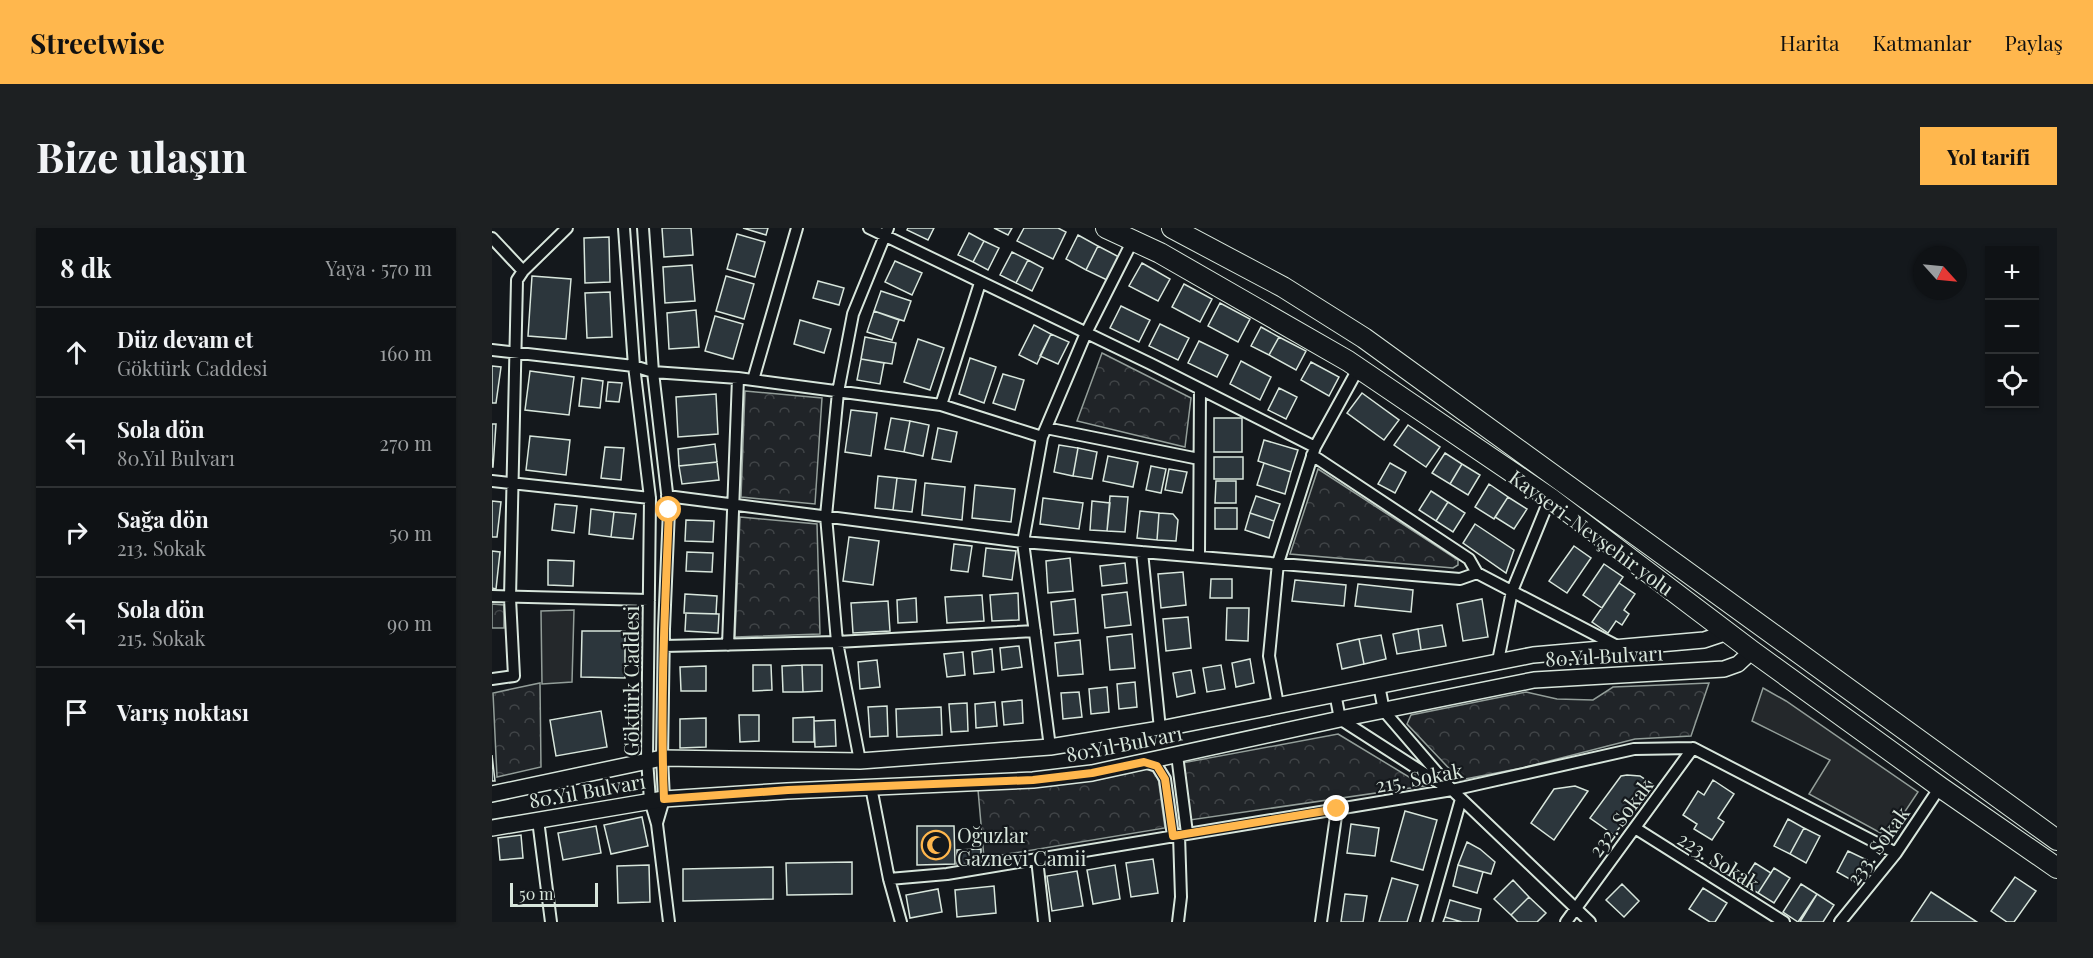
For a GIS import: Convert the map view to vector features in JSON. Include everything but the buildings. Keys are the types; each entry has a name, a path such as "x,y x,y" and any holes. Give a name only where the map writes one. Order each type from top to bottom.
{"highway":[{"name":"Kayseri-Nevşehir yolu","path":"1106,228 1160,253 1358,369 1550,498 1752,651 1940,787 2057,868"},
{"name":"Kayseri-Nevşehir yolu","path":"1173,228 1283,287 1364,338 2057,840"},
{"path":"1725,630 1740,611"},
{"path":"1752,651 1767,631"}],"street":[{"path":"492,679 514,676 510,598 517,280 523,271 567,228"},
{"name":"Göktürk Caddesi","path":"624,228 634,366 650,498 649,600 657,824 669,922"},
{"name":"Göktürk Caddesi","path":"643,228 653,372 669,510 664,646 655,759 657,800"},
{"path":"753,380 796,228"},
{"path":"869,228 886,232 980,283 1200,389 1314,451 1469,559 1477,573 1619,647"},
{"path":"860,761 837,642 826,516 837,392 852,314 886,232"},
{"path":"492,238 523,271"},
{"path":"1050,747 1023,542 1044,433 1086,333 1133,240"},
{"path":"941,405 980,283"},
{"path":"492,350 634,366 653,372 738,378 941,405 1044,433 1199,459"},
{"path":"1278,705 1269,656 1278,563 1314,451 1358,369"},
{"path":"728,645 738,378"},
{"path":"1199,557 1200,389"},
{"path":"492,481 650,498"},
{"path":"667,496 1023,542 1460,579 1477,573"},
{"path":"1498,661 1512,591 1550,498"},
{"path":"1142,552 1160,729"},
{"path":"492,596 649,600"},
{"name":"80.Yıl Bulvarı","path":"492,794 655,759 860,761 1050,747 1160,729 1498,661 1533,655 1704,640 1719,635 1725,630"},
{"path":"664,646 837,642 1035,631"},
{"name":"80.Yıl Bulvarı","path":"492,828 657,800 1033,780 1092,773 1340,718 1534,680 1724,669 1738,664 1752,651"},
{"path":"1379,686 1384,711 1452,790 1590,922"},
{"path":"1335,693 1340,718 1452,790"},
{"name":"215. Sokak","path":"889,879 947,874 1452,790 1634,749 1694,748 1896,853"},
{"name":"232. Sokak","path":"1566,922 1694,748"},
{"path":"1177,755 1181,897 1178,922"},
{"path":"1144,762 1157,766 1165,779 1180,834"},
{"path":"872,787 889,879 901,922"},
{"name":"233. Sokak","path":"1840,922 1896,853 1940,787"},
{"path":"1426,922 1461,799"},
{"path":"1321,922 1337,809"},
{"path":"537,820 551,922"},
{"name":"223. Sokak","path":"1635,828 1784,922"},
{"path":"1038,859 1044,922"}],"green space":[{"path":"1102,353 1191,398 1185,447 1077,421"},
{"path":"745,391 822,398 815,504 741,497"},
{"path":"1318,469 1458,560 1458,565 1453,568 1290,554"},
{"path":"740,517 817,524 820,634 735,637"},
{"path":"492,604 504,605 504,628 492,628"},
{"path":"540,683 541,767 497,777 493,693"},
{"path":"1709,683 1691,736 1635,739 1522,768 1460,780 1407,724 1411,715 1526,692 1557,699 1593,700 1613,687"},
{"path":"1338,734 1424,786 1190,820 1182,763"},
{"path":"1150,768 1158,777 1165,828 984,858 978,790"}],"shaded area":[{"path":"574,610 572,682 542,684 541,611"},
{"path":"1763,688 1786,701 1918,792 1888,837 1809,794 1830,760 1752,721"}],"place":[{"name":"Oğuzlar Gaznevi Camii","path":"936,845"}],"route":[{"path":"669,510 664,629 662,758 664,799 788,790 1033,780 1092,773 1144,762 1157,766 1165,779 1173,836 1337,809"}]}
